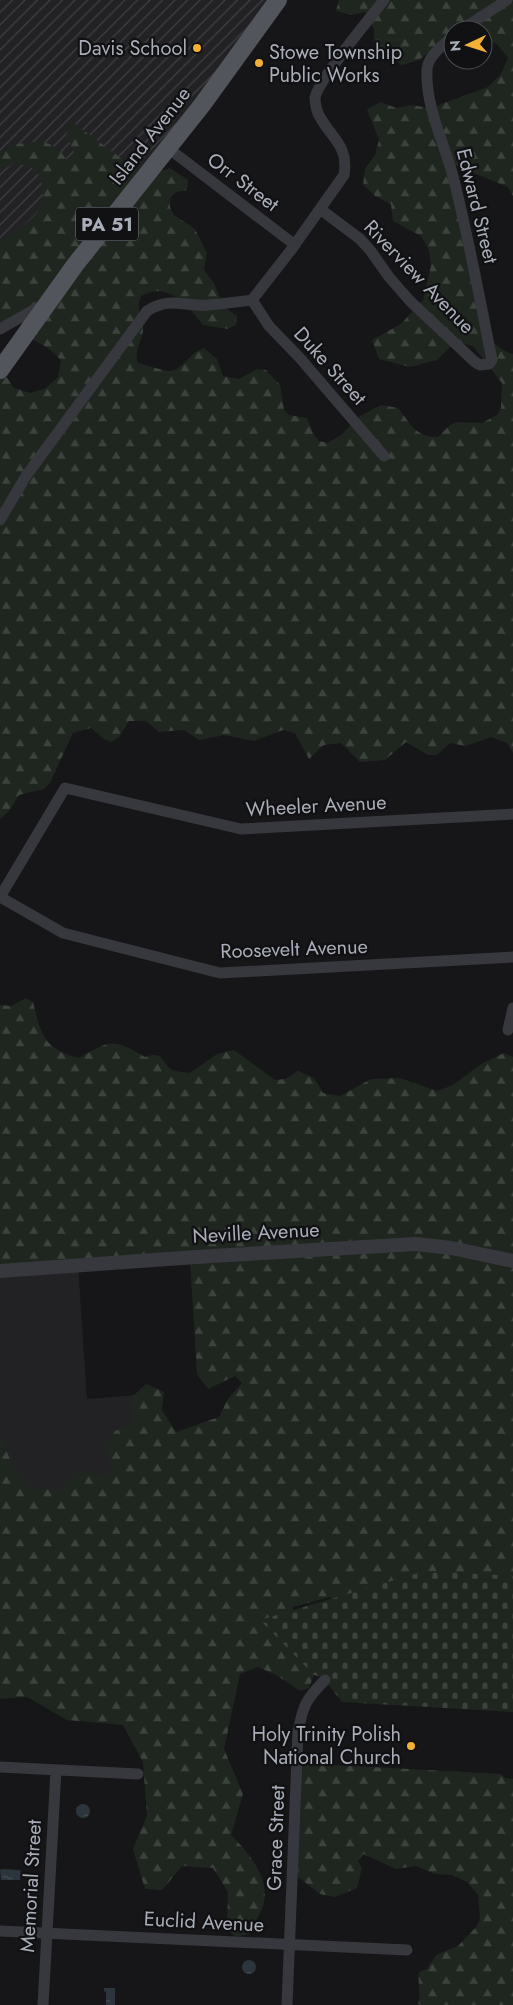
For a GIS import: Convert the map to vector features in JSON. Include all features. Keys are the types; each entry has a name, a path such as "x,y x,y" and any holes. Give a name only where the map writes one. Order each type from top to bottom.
{"main road":[{"name":"Island Avenue","path":"0,370 48,302 168,148 278,0"}],"street":[{"path":"0,520 26,476 147,310 159,303 182,302 206,305 252,300 295,245 344,175 346,161 340,144 319,115 315,98 322,81 384,0"},
{"path":"476,20 507,0"},
{"name":"Edward Street","path":"443,45 427,66 431,104 464,220 492,360"},
{"name":"Orr Street","path":"168,148 295,245"},
{"name":"Riverview Avenue","path":"320,209 360,239 410,301 475,362 484,365 492,360"},
{"name":"Duke Street","path":"252,300 269,326 299,357 384,456"},
{"path":"0,329 48,302"},
{"name":"Wheeler Avenue","path":"0,897 65,788 241,829 513,814"},
{"name":"Roosevelt Avenue","path":"0,897 63,933 220,973 513,957"},
{"path":"508,1030 513,1008"},
{"name":"Neville Avenue","path":"0,1271 205,1256 416,1244 451,1248 513,1261"},
{"name":"Grace Street","path":"288,2005 298,1732 302,1711 309,1696 325,1680"},
{"path":"0,1767 138,1774"},
{"name":"Memorial Street","path":"43,2005 56,1770"},
{"name":"Euclid Avenue","path":"0,1931 406,1950"}],"shaded area":[{"path":"0,0 278,0 202,105 0,329"},
{"path":"78,1265 87,1399 140,1395 149,1528 0,1493 0,1271"}],"green space":[{"path":"339,0 513,0 513,196 508,187 454,165 436,106 488,87 501,74 508,58 497,44 493,43 493,20 443,20 443,41 419,60 402,65 374,45 374,29 365,12 351,15 336,11"},
{"path":"381,102 396,108 412,105 428,108 458,210 482,333 500,348 513,354 513,753 507,743 491,737 466,746 450,743 437,755 428,755 406,742 385,760 360,762 341,743 324,745 309,759 295,733 283,730 254,741 225,735 199,740 184,730 159,732 146,721 129,721 119,737 111,742 104,739 91,728 73,733 50,783 44,789 19,795 9,811 0,819 0,378 4,373 14,388 30,393 46,388 58,377 61,360 48,348 28,337 155,173 170,168 188,180 187,190 176,192 170,198 170,207 174,215 195,229 207,253 204,270 214,283 223,306 237,316 236,325 228,329 203,325 183,303 171,294 156,291 141,296 139,308 143,332 137,353 138,363 169,371 178,368 194,353 204,348 217,359 223,376 239,379 257,369 266,370 280,385 284,410 289,415 307,418 314,435 319,441 328,443 341,435 360,416 381,405 398,408 410,424 419,432 424,435 438,437 450,425 457,422 482,423 497,415 501,408 502,383 473,346 455,342 437,360 410,367 379,359 372,340 401,324 423,300 431,266 429,250 421,236 393,221 391,204 375,196 363,185 365,169 375,155 379,140 367,109"},
{"path":"71,121 142,174 43,300 0,326 0,241 25,224 37,213 42,200 43,186 38,174 33,169 23,165 14,163 0,172 0,151 22,143 46,143 54,146 68,161 74,152 66,135"},
{"path":"26,998 33,1002 38,1023 51,1045 58,1050 79,1058 106,1045 118,1044 145,1057 151,1055 159,1056 173,1070 190,1073 217,1054 234,1050 275,1080 285,1079 298,1071 314,1078 323,1093 340,1096 371,1079 400,1078 437,1091 453,1085 481,1064 504,1053 513,1057 513,1259 417,1241 0,1270 0,1005 11,1006"},
{"path":"416,1247 513,1263 513,1582 341,1613 330,1597 293,1607 293,1624 286,1641 314,1675 309,1688 300,1691 276,1675 258,1667 240,1674 224,1749 243,1794 231,1835 257,1867 264,1886 265,1896 262,1909 249,1934 235,1937 227,1928 228,1892 213,1868 182,1866 162,1890 145,1889 133,1849 147,1816 143,1762 123,1725 67,1720 27,1697 0,1699 0,1436 2,1436 13,1469 33,1489 59,1490 82,1470 97,1476 112,1472 106,1445 115,1431 135,1423 131,1398 146,1384 164,1392 162,1410 176,1432 219,1417 228,1399 242,1383 235,1376 208,1389 197,1374 190,1259"},
{"path":"425,1571 513,1576 513,1712 342,1702 323,1678 314,1675 260,1620"},
{"path":"298,1763 501,1774 505,1778 513,1779 513,2005 420,2005 418,2003 420,1995 419,1972 427,1969 436,1955 458,1946 476,1927 480,1919 478,1895 467,1882 452,1875 435,1874 416,1866 396,1869 363,1854 358,1861 362,1868 357,1888 335,1897 320,1894 294,1874"}],"water":[{"path":"83,1804 88,1806 90,1811 88,1816 83,1818 78,1816 76,1811 78,1806"},
{"path":"0,1870 21,1871 20,1880 1,1880"},
{"path":"249,1960 254,1962 256,1967 254,1972 249,1974 244,1972 242,1967 244,1962"},
{"path":"104,1988 115,1988 115,2005 106,2005 106,1992"}],"place":[{"name":"Davis School","path":"197,48"},
{"name":"Stowe Township Public Works","path":"259,63"},
{"name":"Holy Trinity Polish National Church","path":"411,1746"}]}
